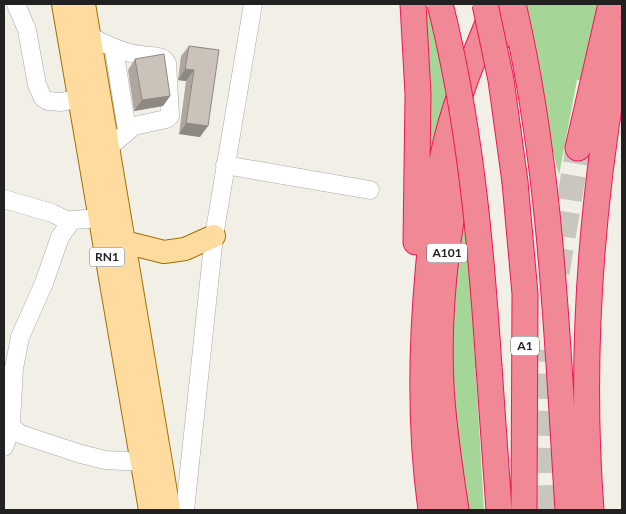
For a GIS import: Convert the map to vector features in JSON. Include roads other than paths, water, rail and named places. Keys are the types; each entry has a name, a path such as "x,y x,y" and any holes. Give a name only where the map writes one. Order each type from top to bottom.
{"highway":[{"path":"413,4 418,94 413,369 422,400"},
{"path":"440,4 455,75 473,191 489,367 499,510"},
{"name":"A1","path":"485,4 501,80 515,182 524,294 524,510"},
{"path":"431,510 427,482 422,400 424,306 431,235 447,138 468,71 496,4"},
{"path":"513,4 530,87 550,247 568,510"},
{"name":"A101","path":"456,510 441,385 441,323 446,257 456,193 475,107 484,76 513,4"},
{"path":"578,148 611,4"},
{"path":"591,510 587,381 590,278 600,176 622,31"}],"main road":[{"name":"RN1","path":"63,4 107,149 169,510"},
{"name":"RN1","path":"84,4 90,36 90,96 100,218 150,510"},
{"path":"124,242 153,250 169,251 185,249 214,236"}],"street":[{"path":"16,4 27,30 37,86 43,98 55,102 90,96"},
{"path":"185,510 214,236 253,4"},
{"path":"90,36 118,50 162,57 167,63 170,116 166,119 131,128 107,149"},
{"path":"118,50 131,128"},
{"path":"225,165 370,190"},
{"path":"4,199 52,213 70,222 100,218"},
{"path":"4,448 12,427 9,357 44,284 60,237 70,222"},
{"path":"12,427 16,432 27,437 97,459 143,462"}],"tunnel":[{"path":"557,273 578,148"},
{"path":"548,510 546,450 550,350"}]}
